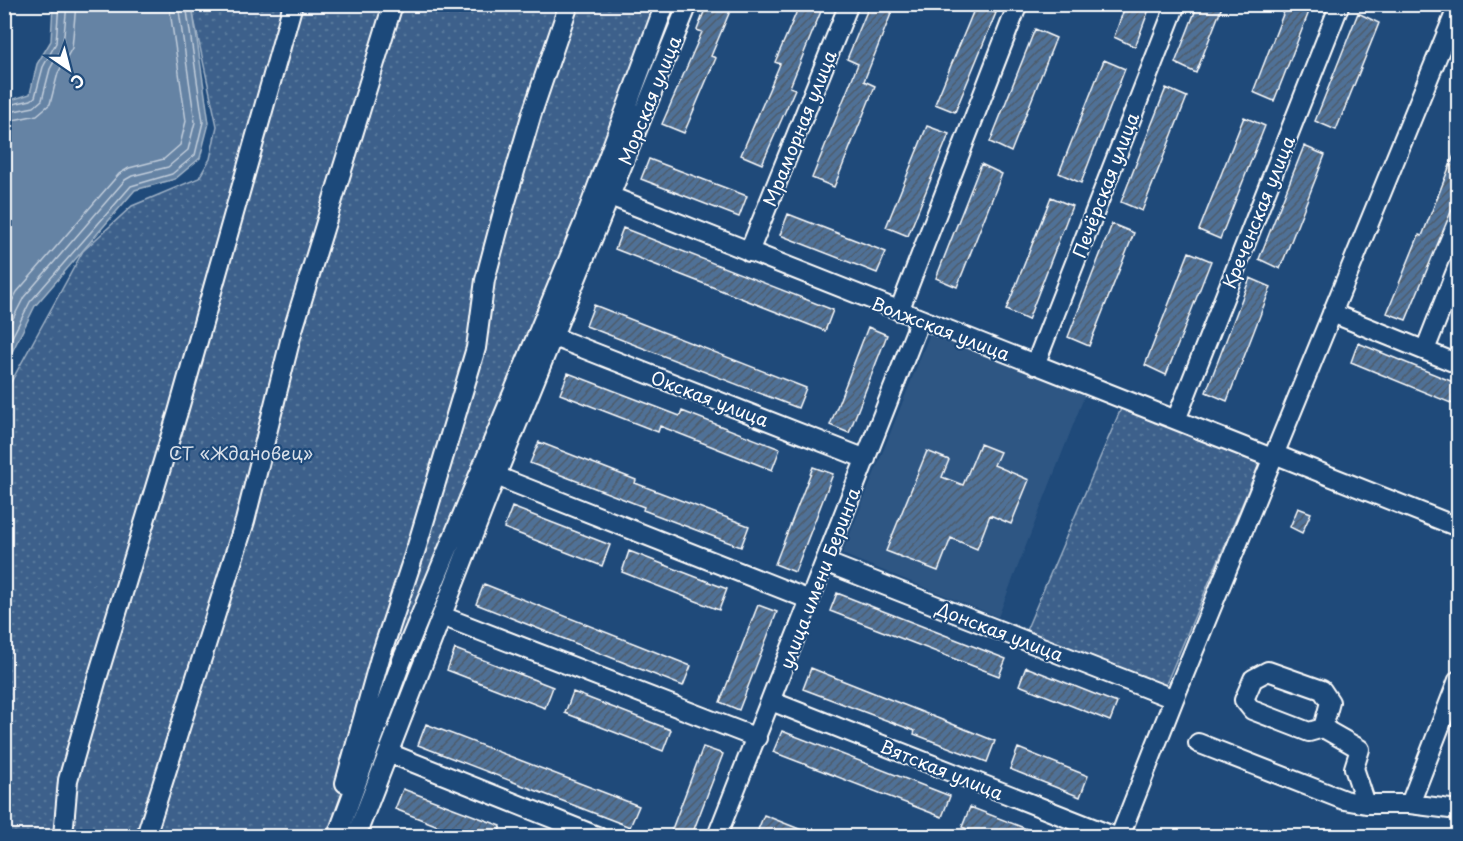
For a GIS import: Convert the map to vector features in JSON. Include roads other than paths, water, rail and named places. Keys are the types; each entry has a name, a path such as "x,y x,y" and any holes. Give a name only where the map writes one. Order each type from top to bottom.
{"street":[{"path":"63,837 68,780 99,670 178,412 293,4"},
{"path":"146,837 245,521 292,333 393,4"},
{"path":"329,837 380,658 417,546 476,348 485,280 532,113 569,4"},
{"path":"337,837 402,660 584,222 665,4"},
{"name":"Морская улица","path":"356,837 496,476 688,4"},
{"name":"Мраморная улица","path":"749,252 849,4"},
{"path":"899,311 1018,4"},
{"name":"Печёрская улица","path":"1035,365 1176,4"},
{"name":"Креченская улица","path":"1176,420 1340,4"},
{"path":"1120,837 1273,456 1457,13"},
{"name":"Волжская улица","path":"610,196 1035,365 1458,527"},
{"path":"1425,350 1458,266"},
{"path":"1332,313 1458,364"},
{"name":"улица имени Беринга","path":"717,837 920,320"},
{"name":"Окская улица","path":"554,337 866,459"},
{"path":"496,476 810,600"},
{"name":"Донская улица","path":"825,562 1174,699"},
{"path":"442,616 757,738"},
{"path":"1323,728 1330,702 1322,690 1268,671 1252,678 1244,700 1252,710 1309,732 1323,728 1360,749 1354,768 1366,804"},
{"path":"1410,804 1458,680"},
{"name":"Вятская улица","path":"771,701 1113,837"},
{"path":"1198,743 1344,800 1366,804 1410,804 1458,810"},
{"path":"389,753 597,837"}],"water":[{"path":"53,5 192,5 209,123 200,158 175,179 135,190 35,306 5,366 5,102 30,94 37,64 51,41"}],"park label":[{"name":"СТ «Ждановец»","path":"241,452"}]}
